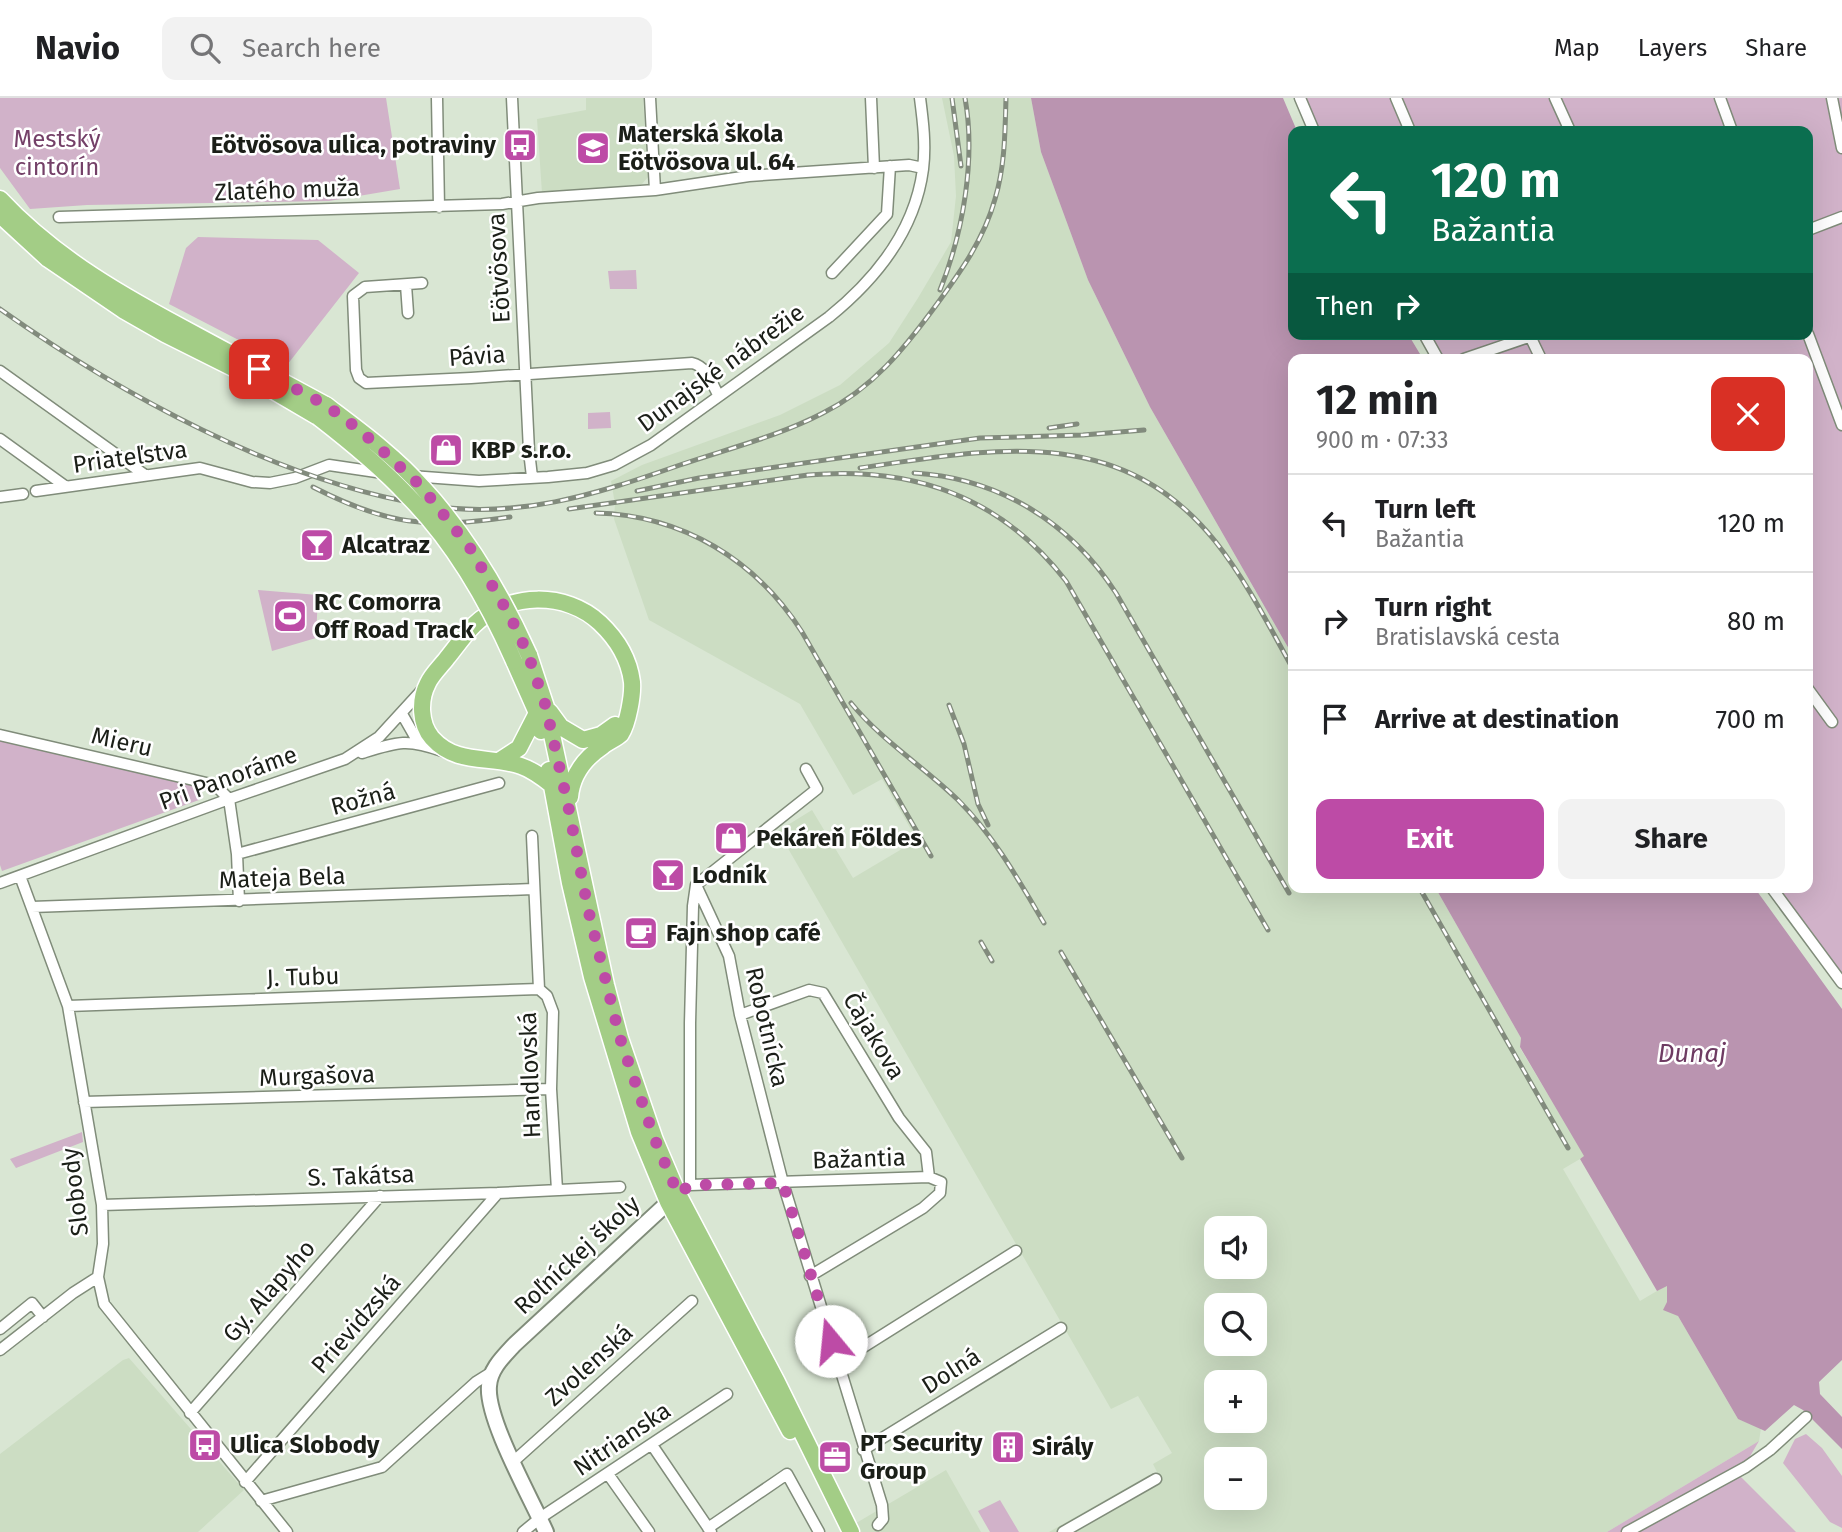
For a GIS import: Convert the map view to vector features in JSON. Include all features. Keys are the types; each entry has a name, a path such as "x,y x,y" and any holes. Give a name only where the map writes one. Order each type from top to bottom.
{"main road":[{"path":"0,199 51,246 90,275 322,411 393,459 444,512 490,582 541,710 569,810 588,909 620,1038 655,1140 679,1193 777,1382 848,1532"},
{"path":"0,215 48,259 123,310 165,334 322,411"},
{"path":"553,786 522,766 455,756 437,743 425,726 422,709 427,684 475,624 522,601 551,600 586,612 620,644 631,678 632,697 621,734 590,754 580,767 571,783 569,810"},
{"path":"541,710 583,740 601,735 627,714"},
{"path":"499,761 519,748 541,710"},
{"path":"541,710 578,918 608,1037 639,1132 679,1193"},
{"name":"Roľníckej školy","path":"492,1372 514,1345 679,1193"},
{"path":"492,1372 489,1403 543,1525"}],"street":[{"path":"436,98 439,207"},
{"name":"Eötvösova","path":"512,98 532,477"},
{"path":"650,98 655,190"},
{"path":"871,98 874,168"},
{"name":"Dunajské nábrežie","path":"391,474 459,481 572,476 614,465 639,452 719,396 855,296 892,253 908,220 923,168 920,98"},
{"path":"1300,98 1312,126"},
{"path":"1395,98 1408,126"},
{"path":"1555,98 1568,126"},
{"path":"1720,98 1730,126"},
{"path":"1832,98 1842,148"},
{"name":"Zlatého muža","path":"59,217 439,207 655,190 749,176 909,165 923,168"},
{"path":"832,273 887,214 890,166"},
{"path":"1813,228 1842,217"},
{"name":"Pávia","path":"422,283 365,287 353,296 356,370 363,380 370,384 692,363 708,373 719,396"},
{"path":"406,285 408,313"},
{"path":"1478,354 1518,340"},
{"path":"1810,340 1842,425"},
{"path":"0,371 145,475"},
{"path":"0,439 65,486"},
{"name":"Priateľstva","path":"36,491 200,468 253,482 270,483 295,478 330,465 391,474"},
{"path":"0,497 23,494"},
{"name":"Pri Panoráme","path":"0,883 345,759 379,737 427,684"},
{"path":"1813,696 1832,722"},
{"path":"402,714 425,726"},
{"path":"402,714 418,742"},
{"name":"Mieru","path":"0,735 215,785 229,799"},
{"path":"345,759 390,745 418,742 455,756"},
{"path":"679,1193 696,885 817,789 806,769"},
{"name":"Rožná","path":"237,854 499,783"},
{"path":"229,799 237,854 239,901"},
{"name":"Handlovská","path":"532,836 539,989 547,996 553,1012 551,1089 557,1190"},
{"name":"Slobody","path":"20,876 68,1006 102,1205 103,1244 98,1278 104,1304 286,1532"},
{"name":"Robotnícka","path":"696,885 729,956 740,1015 783,1183 879,1497 883,1519 878,1525"},
{"name":"Mateja Bela","path":"32,908 533,890"},
{"path":"1775,893 1842,983"},
{"name":"J. Tubu","path":"68,1006 539,989"},
{"name":"Čajakova","path":"740,1015 809,990 823,993 899,1118 926,1152 929,1177"},
{"name":"Murgašova","path":"84,1102 551,1089"},
{"name":"Bažantia","path":"679,1193 783,1183 929,1177 937,1179 942,1185 940,1193 923,1208 810,1276"},
{"name":"S. Takátsa","path":"102,1205 620,1187"},
{"name":"Prievidzská","path":"245,1482 498,1193"},
{"name":"Gy. Alapyho","path":"190,1413 380,1196"},
{"path":"838,1363 1016,1251"},
{"path":"0,1350 85,1284 98,1278"},
{"name":"Zvolenská","path":"514,1461 692,1301"},
{"path":"0,1329 32,1303 43,1317"},
{"name":"Dolná","path":"863,1450 1061,1328"},
{"path":"261,1501 382,1467 476,1382 492,1372"},
{"name":"Nitrianska","path":"523,1532 543,1525 608,1474 727,1394"},
{"path":"1628,1532 1746,1467 1770,1451 1806,1417"},
{"path":"652,1445 709,1530 787,1474 819,1532"},
{"path":"608,1474 649,1532"},
{"path":"1063,1532 1156,1479"}],"shaded area":[{"name":"Materská škola Eötvösova ul. 64","path":"586,98 643,98 648,177 642,184 542,193 537,119 586,110"},
{"path":"942,98 1031,98 1041,152 1088,280 1150,407 1288,647 1288,893 1438,893 1521,1038 1520,1048 1585,1156 1563,1169 1640,1301 1667,1285 1667,1302 1678,1316 1738,1419 1761,1428 1759,1441 1607,1532 1049,1532 1149,1475 1150,1478 1158,1474 1153,1464 1172,1453 1138,1396 1111,1409 778,831 812,810 853,878 917,840 882,779 853,795 800,704 649,620 614,519 615,504 611,481 642,465 780,415 840,385 889,343 951,242 956,196 954,156"},
{"path":"129,1358 244,1490 198,1532 0,1532 0,1454"},
{"path":"946,1470 981,1532 841,1532"}],"green space":[{"name":"Mestský cintorín","path":"0,98 386,98 400,189 329,201 87,205 30,209 0,168"},
{"path":"1304,98 1842,98 1842,976 1780,893 1813,893 1813,354 1440,354 1432,340 1813,340 1813,126 1317,126"},
{"path":"198,237 318,240 359,273 287,365 169,304 186,248"},
{"path":"636,270 637,289 610,289 608,271"},
{"path":"610,412 611,428 588,429 588,413"},
{"name":"RC Comorra Off Road Track","path":"258,590 318,595 316,638 272,651"},
{"path":"0,740 192,785 200,789 202,794 199,800 2,871"},
{"path":"82,1132 83,1142 16,1168 10,1159"},
{"path":"1806,1434 1822,1448 1842,1476 1842,1528 1830,1522 1783,1463 1795,1439"},
{"path":"1759,1441 1739,1475 1796,1532 1607,1532"},
{"path":"1000,1500 1019,1532 990,1532 978,1511"}],"water":[{"path":"1031,98 1283,98 1295,126 1288,126 1288,340 1412,340 1420,354 1288,354 1288,647 1150,407 1088,280 1041,152"},
{"name":"Dunaj","path":"1438,893 1758,893 1842,1009 1842,1360 1819,1382 1820,1394 1842,1417 1842,1449 1803,1410 1794,1405 1765,1431 1738,1419 1678,1316 1663,1310 1667,1302 1667,1286 1657,1291 1580,1159 1584,1156 1520,1047 1521,1038"}],"railway":[{"path":"952,98 961,166"},
{"path":"940,290 955,245 965,195 969,146 965,98"},
{"path":"0,309 96,372 148,402 202,430 313,476 369,493 459,509 523,507 555,502 617,486 789,429 841,403 872,379 900,352 937,304 963,267 985,228 1001,174 1006,98"},
{"path":"1049,428 1077,424"},
{"path":"637,491 699,478 980,438 1144,430"},
{"path":"860,468 1005,451 1051,453 1095,461 1138,477 1178,503 1215,541 1247,587 1288,660"},
{"path":"569,509 808,475 847,473 918,482 952,493 983,508 1013,527 1066,581 1268,930"},
{"path":"914,473 975,484 1003,494 1054,525 1098,568 1116,593 1288,891"},
{"path":"313,487 363,509 408,521 455,523 510,517"},
{"path":"596,513 658,522 687,533 714,546 762,583 802,632 931,856"},
{"path":"851,703 863,717 971,814 1005,858 1044,923"},
{"path":"949,705 964,744 978,804 988,825"},
{"path":"1422,893 1568,1148"},
{"path":"981,942 992,961"},
{"path":"1061,952 1182,1158"}],"place":[{"name":"Eötvösova ulica, potraviny","path":"520,145"},
{"name":"Materská škola Eötvösova ul. 64","path":"593,148"},
{"name":"KBP s.r.o.","path":"446,450"},
{"name":"Alcatraz","path":"317,545"},
{"name":"RC Comorra Off Road Track","path":"290,616"},
{"name":"Pekáreň Földes","path":"731,838"},
{"name":"Lodník","path":"668,875"},
{"name":"Fajn shop café","path":"641,933"},
{"name":"Ulica Slobody","path":"205,1445"},
{"name":"Sirály","path":"1008,1447"},
{"name":"PT Security Group","path":"835,1457"}],"route":[{"path":"259,369 326,405 361,431 421,486 470,548 510,616 538,680 606,985 620,1038 664,1164 678,1194 690,1185 783,1183 831,1341"}]}
